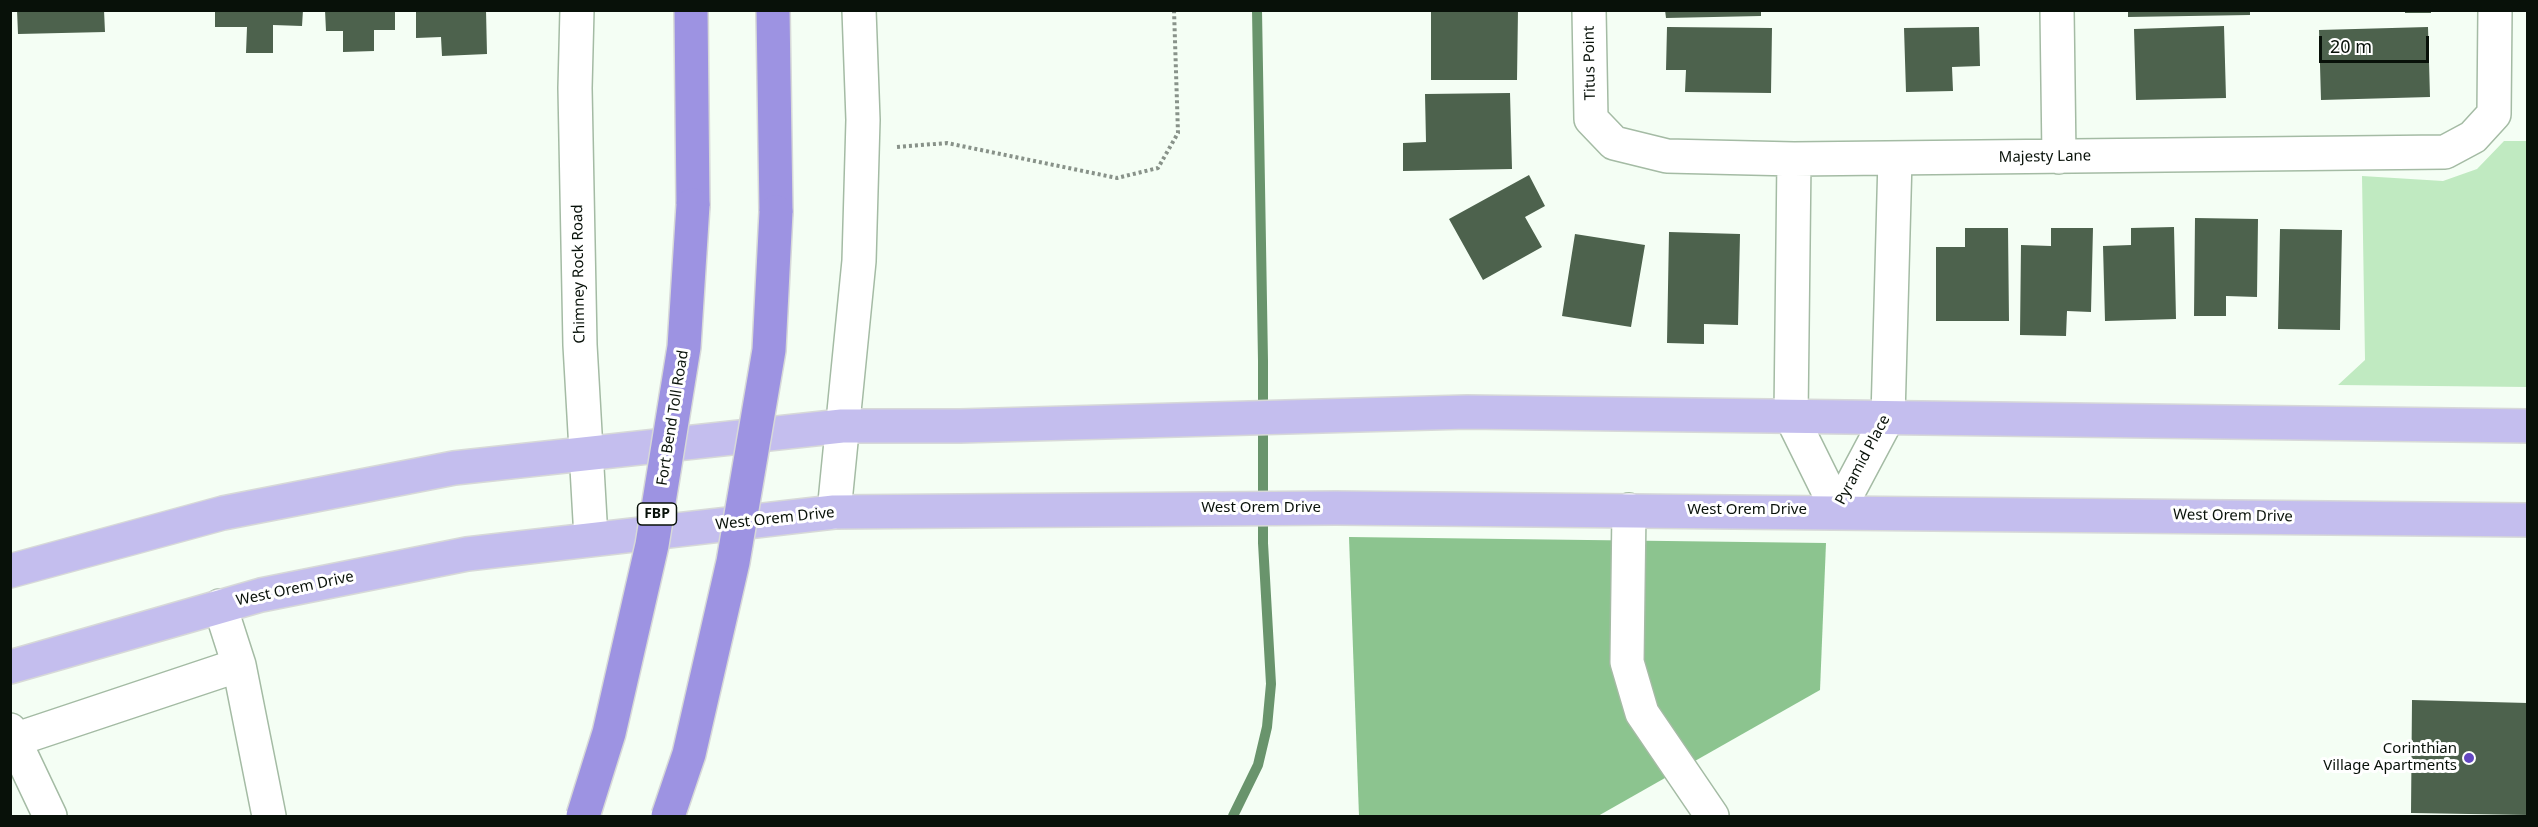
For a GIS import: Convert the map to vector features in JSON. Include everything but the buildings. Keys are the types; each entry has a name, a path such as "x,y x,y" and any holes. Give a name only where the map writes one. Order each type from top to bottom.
{"highway":[{"name":"Fort Bend Toll Road","path":"583,816 609,733 652,545 684,347 693,205 691,10"},
{"path":"668,816 689,754 735,550 769,350 776,212 772,10"}],"main road":[{"path":"10,571 223,513 454,468 842,426 960,426 1467,412 2528,426"},
{"name":"West Orem Drive","path":"10,667 261,595 467,554 834,512 1336,508 1838,511 2528,520"}],"street":[{"name":"Chimney Rock Road","path":"577,10 575,88 580,345 591,538"},
{"path":"834,512 859,261 863,120 859,10"},
{"name":"Titus Point","path":"1589,10 1591,119 1614,142"},
{"path":"2057,10 2059,157"},
{"name":"Majesty Lane","path":"1614,142 1667,156 1794,159 2445,152 2473,136 2494,114 2495,10"},
{"name":"Pyramid Place","path":"1794,159 1791,416 1838,511"},
{"name":"Pyramid Place","path":"1838,511 1888,417 1895,159"},
{"path":"1629,510 1627,663 1642,713 1712,816"},
{"path":"220,606 239,665 269,816"},
{"path":"50,816 12,735 239,665"}],"path":[{"path":"861,170 897,147 947,143 1117,178 1158,168 1178,133 1174,10"}],"green space":[{"path":"2504,141 2527,141 2527,387 2338,385 2365,360 2362,176 2443,181 2477,169"},
{"path":"1349,537 1826,543 1820,690 1598,816 1359,816"}],"waterway":[{"path":"1233,816 1258,765 1267,727 1271,684 1263,543 1263,361 1257,10"}],"place":[{"name":"Corinthian Village Apartments","path":"2469,758"}]}
